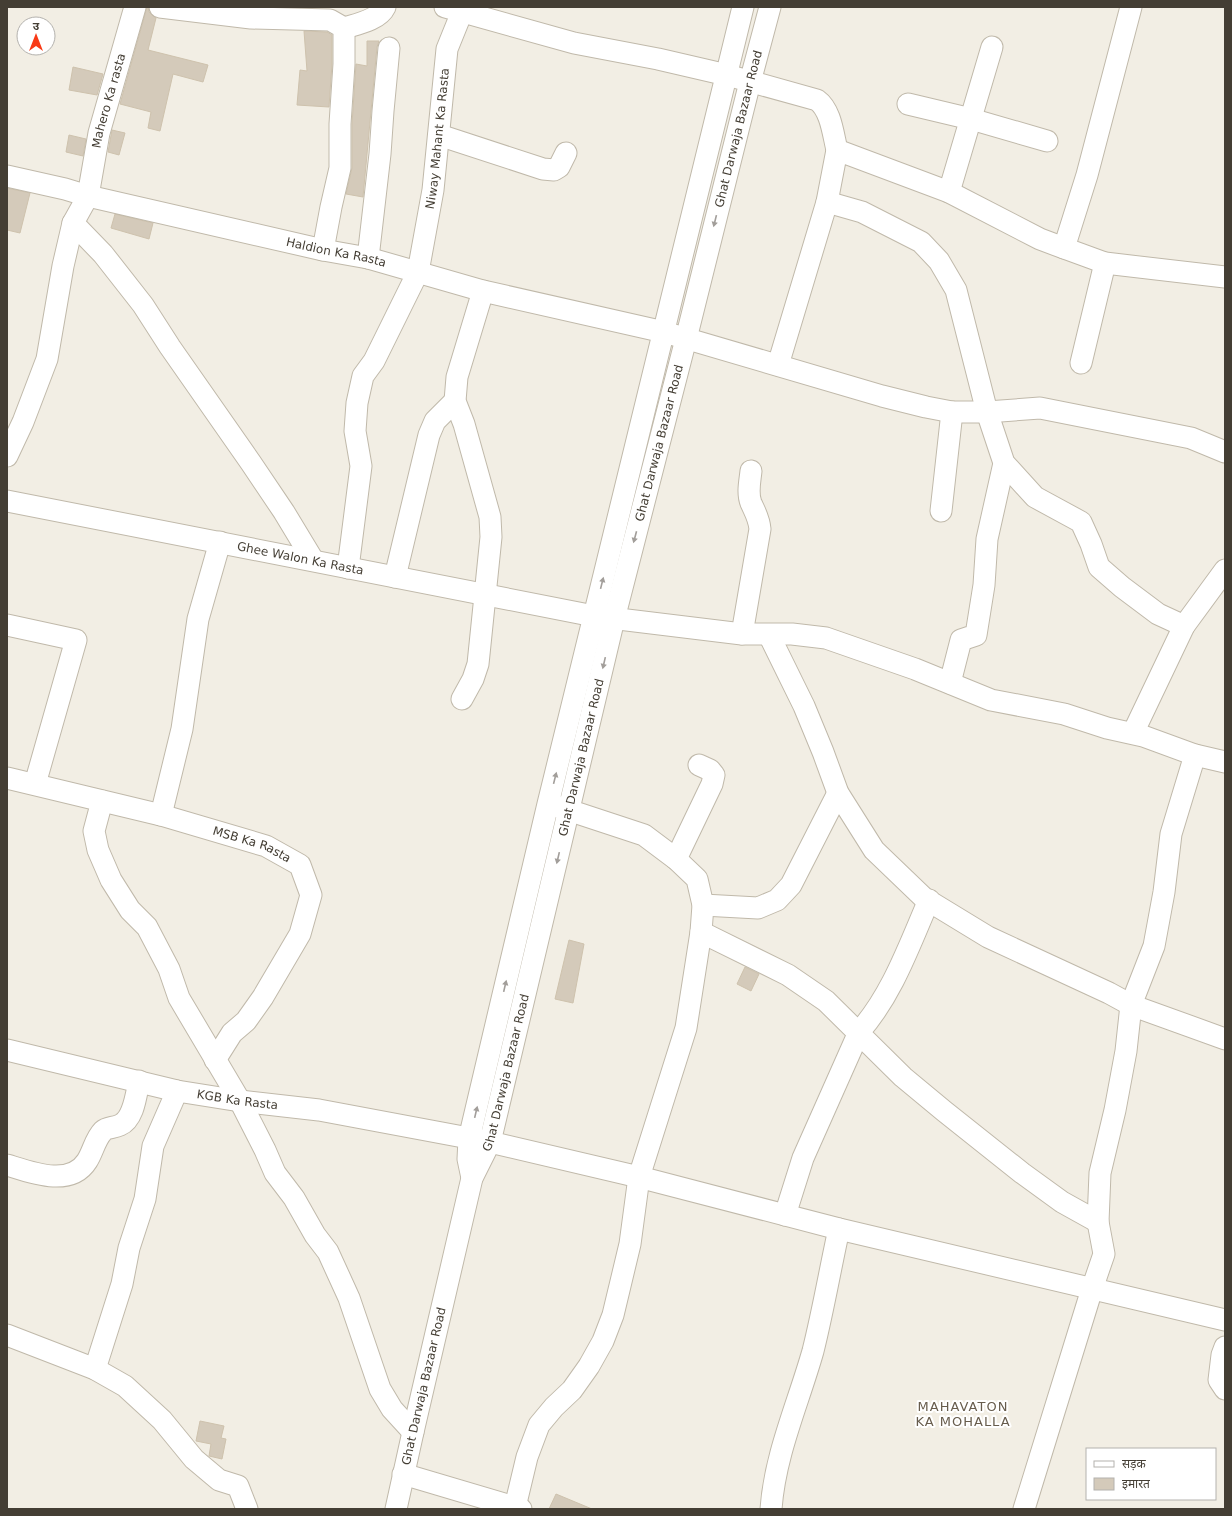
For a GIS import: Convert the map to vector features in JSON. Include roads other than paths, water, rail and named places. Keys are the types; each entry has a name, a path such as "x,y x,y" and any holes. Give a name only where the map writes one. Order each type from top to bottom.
{"street":[{"name":"Mahero Ka rasta","path":"7,456 23,422 47,359 63,266 73,223 88,196 100,133 135,7"},
{"path":"160,7 251,18 373,18 382,13 385,7"},
{"path":"480,1140 548,804 604,618 664,332 743,7"},
{"name":"Ghat Darwaja Bazaar Road","path":"396,1509 480,1140 569,810 604,618 686,339 770,7"},
{"path":"1064,248 1087,175 1131,7"},
{"path":"457,9 574,43 658,59 727,75 817,100 823,105 837,150 827,202 778,366"},
{"name":"Niway Mahant Ka Rasta","path":"348,568 361,466 355,431 357,403 363,376 374,361 418,272 433,190 447,49 457,9"},
{"path":"323,250 330,207 340,168 340,124 344,64 338,18"},
{"path":"948,192 992,47"},
{"path":"368,258 380,154 389,48"},
{"path":"908,104 970,119 1047,141"},
{"path":"439,135 543,169 554,170 559,167 566,153"},
{"path":"837,150 948,192 1040,239 1105,263 1225,278"},
{"name":"Haldion Ka Rasta","path":"7,176 323,250 368,258 483,291 664,332 882,396 926,407 952,412 987,412 1040,408 1191,438 1225,452"},
{"path":"827,202 862,212 921,242 939,261 956,290 987,412 1004,463 1035,497 1081,522 1091,544 1099,568 1158,614 1184,626"},
{"path":"73,223 103,254 143,304 170,347 284,512 313,560"},
{"path":"1081,363 1105,263"},
{"path":"462,699 473,678 478,664 491,537 490,517 464,424 455,401 457,377 483,291"},
{"path":"395,577 429,435 435,421 455,401"},
{"path":"941,511 952,412"},
{"path":"950,683 961,640 976,635 984,585 987,538 1004,463"},
{"path":"742,634 760,529 759,519 748,492 751,471"},
{"name":"Ghee Walon Ka Rasta","path":"7,501 604,618 742,634 792,634 826,638 889,659 991,700 1064,714 1107,728 1133,733 1195,756 1225,762"},
{"path":"161,815 182,729 198,619 220,542"},
{"path":"1133,733 1184,626 1225,570"},
{"path":"7,625 76,640 35,784"},
{"path":"769,635 804,706 838,793 874,850 929,900 988,937 1109,993 1130,1005 1225,1039"},
{"path":"1024,1509 1104,1254 1098,1222 1100,1173 1115,1110 1126,1051 1130,1005 1154,946 1164,892 1171,834 1195,756"},
{"path":"676,859 712,784 714,775 710,770 699,764"},
{"name":"MSB Ka Rasta","path":"7,778 161,815 266,846 300,865 311,895 300,934 263,997 246,1021 232,1033 215,1060"},
{"path":"703,904 758,908 776,900 791,885 838,793"},
{"path":"102,801 94,831 98,850 111,880 130,910 147,927 169,969 179,998 240,1101 275,1173 294,1198 315,1235 328,1252 349,1298 380,1389 392,1409 413,1432"},
{"path":"404,1474 518,1508 527,1456 539,1425 554,1407 572,1390 589,1366 603,1341 613,1316 635,1218 639,1177 686,1028 701,932 703,904 697,880 676,859 644,835 548,804"},
{"path":"785,1215 803,1158 859,1032 867,1024 888,992 929,900"},
{"path":"701,932 788,974 826,1001 903,1077 982,1141 1062,1202 1098,1222"},
{"name":"KGB Ka Rasta","path":"7,1050 178,1091 240,1101 318,1110 480,1140 639,1177 839,1229 1225,1320"},
{"path":"7,1165 36,1174 63,1176 78,1171 87,1162 98,1137 103,1130 120,1125 128,1119 139,1082"},
{"path":"95,1369 122,1284 129,1248 145,1199 153,1146 178,1091"},
{"path":"771,1509 776,1469 813,1351 839,1229"},
{"path":"7,1335 95,1369 125,1386 162,1420 194,1459 219,1480 238,1486 247,1509"},
{"path":"1225,1347 1222,1355 1219,1380 1225,1389"}],"district":[{"name":"MAHAVATON KA MOHALLA","path":"963,1414"}]}
